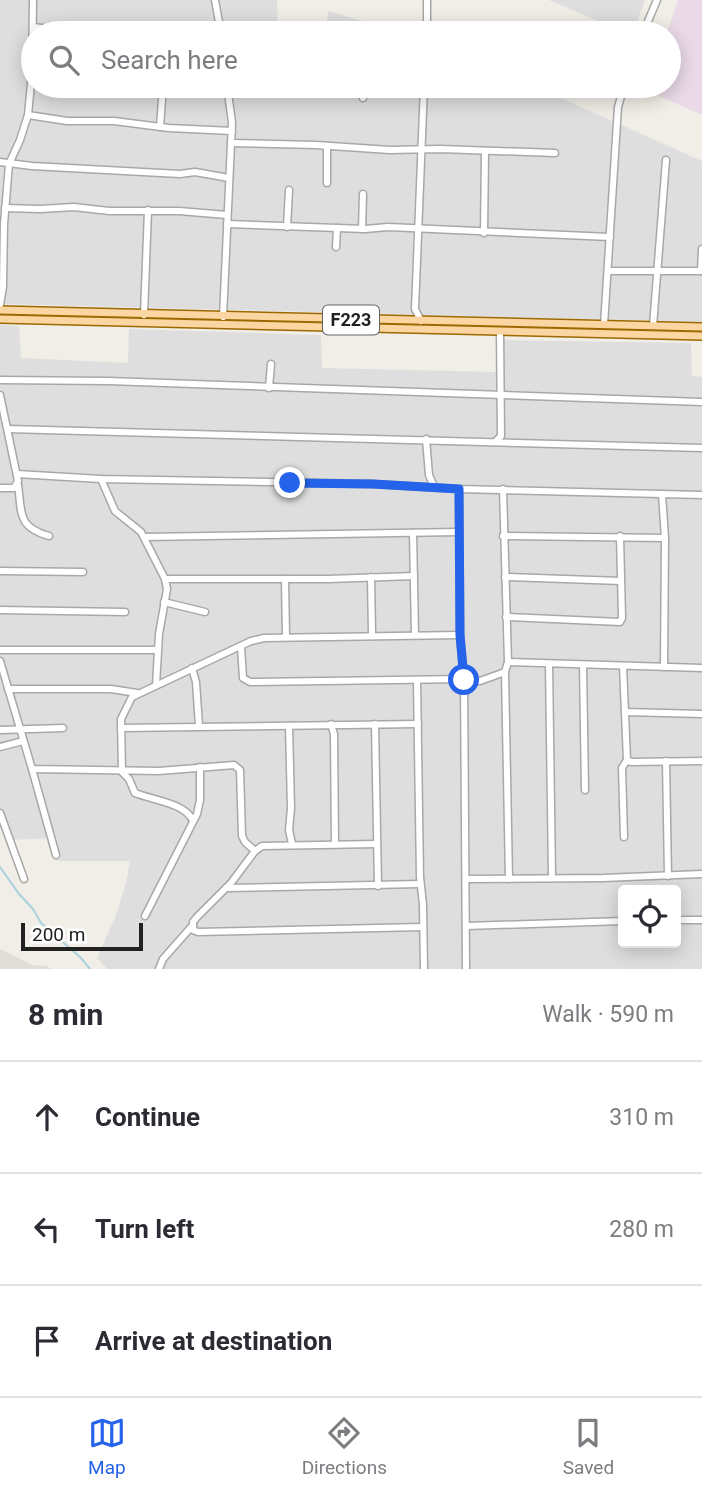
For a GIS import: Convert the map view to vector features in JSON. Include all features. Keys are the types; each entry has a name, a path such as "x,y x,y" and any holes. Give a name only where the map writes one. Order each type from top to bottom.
{"main road":[{"name":"F223","path":"0,307 500,331 702,336"},
{"name":"F223","path":"0,319 363,324 421,321 702,327"}],"street":[{"path":"33,0 33,21"},
{"path":"215,0 219,21"},
{"path":"427,0 427,21"},
{"path":"648,21 657,0"},
{"path":"0,307 9,164 28,115 30,98"},
{"path":"160,127 162,98"},
{"path":"223,317 232,131 228,98"},
{"path":"421,321 415,309 424,98"},
{"path":"604,325 621,98"},
{"path":"28,115 66,121 114,121 232,131"},
{"path":"231,144 555,153"},
{"path":"327,147 327,183"},
{"path":"484,233 485,152"},
{"path":"653,326 666,160"},
{"path":"0,162 180,174 195,172 229,178"},
{"path":"286,227 289,190"},
{"path":"362,229 363,194"},
{"path":"5,208 74,207 108,211 148,210 227,215"},
{"path":"144,315 148,210"},
{"path":"227,224 362,229 388,227 610,237"},
{"path":"336,247 337,228"},
{"path":"608,271 701,271 702,249"},
{"path":"499,440 500,331"},
{"path":"270,388 271,364"},
{"path":"0,380 702,402"},
{"path":"0,396 25,524 33,532 49,536"},
{"path":"8,429 499,440 702,448"},
{"path":"426,439 429,475 434,487"},
{"path":"17,474 101,479 702,495 702,503"},
{"path":"101,479 115,511 135,526 144,537 165,579 167,589 157,650 159,662 156,685"},
{"path":"0,488 14,488 18,484"},
{"path":"459,489 460,635 464,679 466,969"},
{"path":"503,489 508,662 505,672 509,879"},
{"path":"662,494 665,538 664,667"},
{"path":"144,537 459,531"},
{"path":"413,533 415,635"},
{"path":"503,536 665,538"},
{"path":"506,617 620,622 620,536"},
{"path":"0,571 83,572"},
{"path":"165,579 414,576"},
{"path":"371,577 372,635"},
{"path":"506,577 621,581"},
{"path":"285,579 286,637"},
{"path":"164,602 205,612"},
{"path":"0,610 125,612"},
{"path":"193,821 189,814 174,806 135,793 129,779 122,772 123,713 129,701 139,693 264,638 460,635"},
{"path":"240,647 243,678 250,682 480,681 505,672"},
{"path":"0,650 157,650"},
{"path":"0,660 56,855"},
{"path":"508,662 702,668"},
{"path":"549,664 552,878"},
{"path":"583,665 585,790"},
{"path":"623,666 627,760 622,768 624,837"},
{"path":"192,668 199,726"},
{"path":"417,681 424,969"},
{"path":"8,689 111,689 139,693"},
{"path":"625,712 702,714"},
{"path":"331,724 334,741 335,844"},
{"path":"376,724 378,886"},
{"path":"121,728 418,724"},
{"path":"289,726 289,830 292,844"},
{"path":"0,730 63,728"},
{"path":"0,747 23,741"},
{"path":"627,760 702,761"},
{"path":"666,761 668,876"},
{"path":"32,769 122,772 234,765 239,767 242,836 255,851"},
{"path":"145,916 193,821 200,800 200,767"},
{"path":"0,813 24,879"},
{"path":"159,969 163,958 193,925 197,916 225,888 255,851 266,845 377,844"},
{"path":"466,879 702,874"},
{"path":"225,888 420,884"},
{"path":"681,920 702,920"},
{"path":"466,926 618,921"},
{"path":"193,925 193,930 198,932 422,928"}],"shaded area":[{"path":"0,0 277,0 278,21 21,21 21,98 561,98 702,161 702,322 0,304"},
{"path":"549,0 645,0 637,21 598,21"},
{"path":"678,0 702,0 702,115 664,98 681,98 681,21 671,21"},
{"path":"328,11 362,21 327,21"},
{"path":"0,325 19,326 21,358 128,363 129,329 321,335 322,368 496,372 496,340 691,343 692,376 702,377 702,969 107,969 97,958 116,915 130,861 57,861 50,838 12,840 3,826 0,826"},
{"path":"0,949 33,965 51,969 0,969"}],"waterway":[{"path":"0,867 41,923 90,969"}],"route":[{"path":"290,483 459,489 460,635 464,680"}]}
